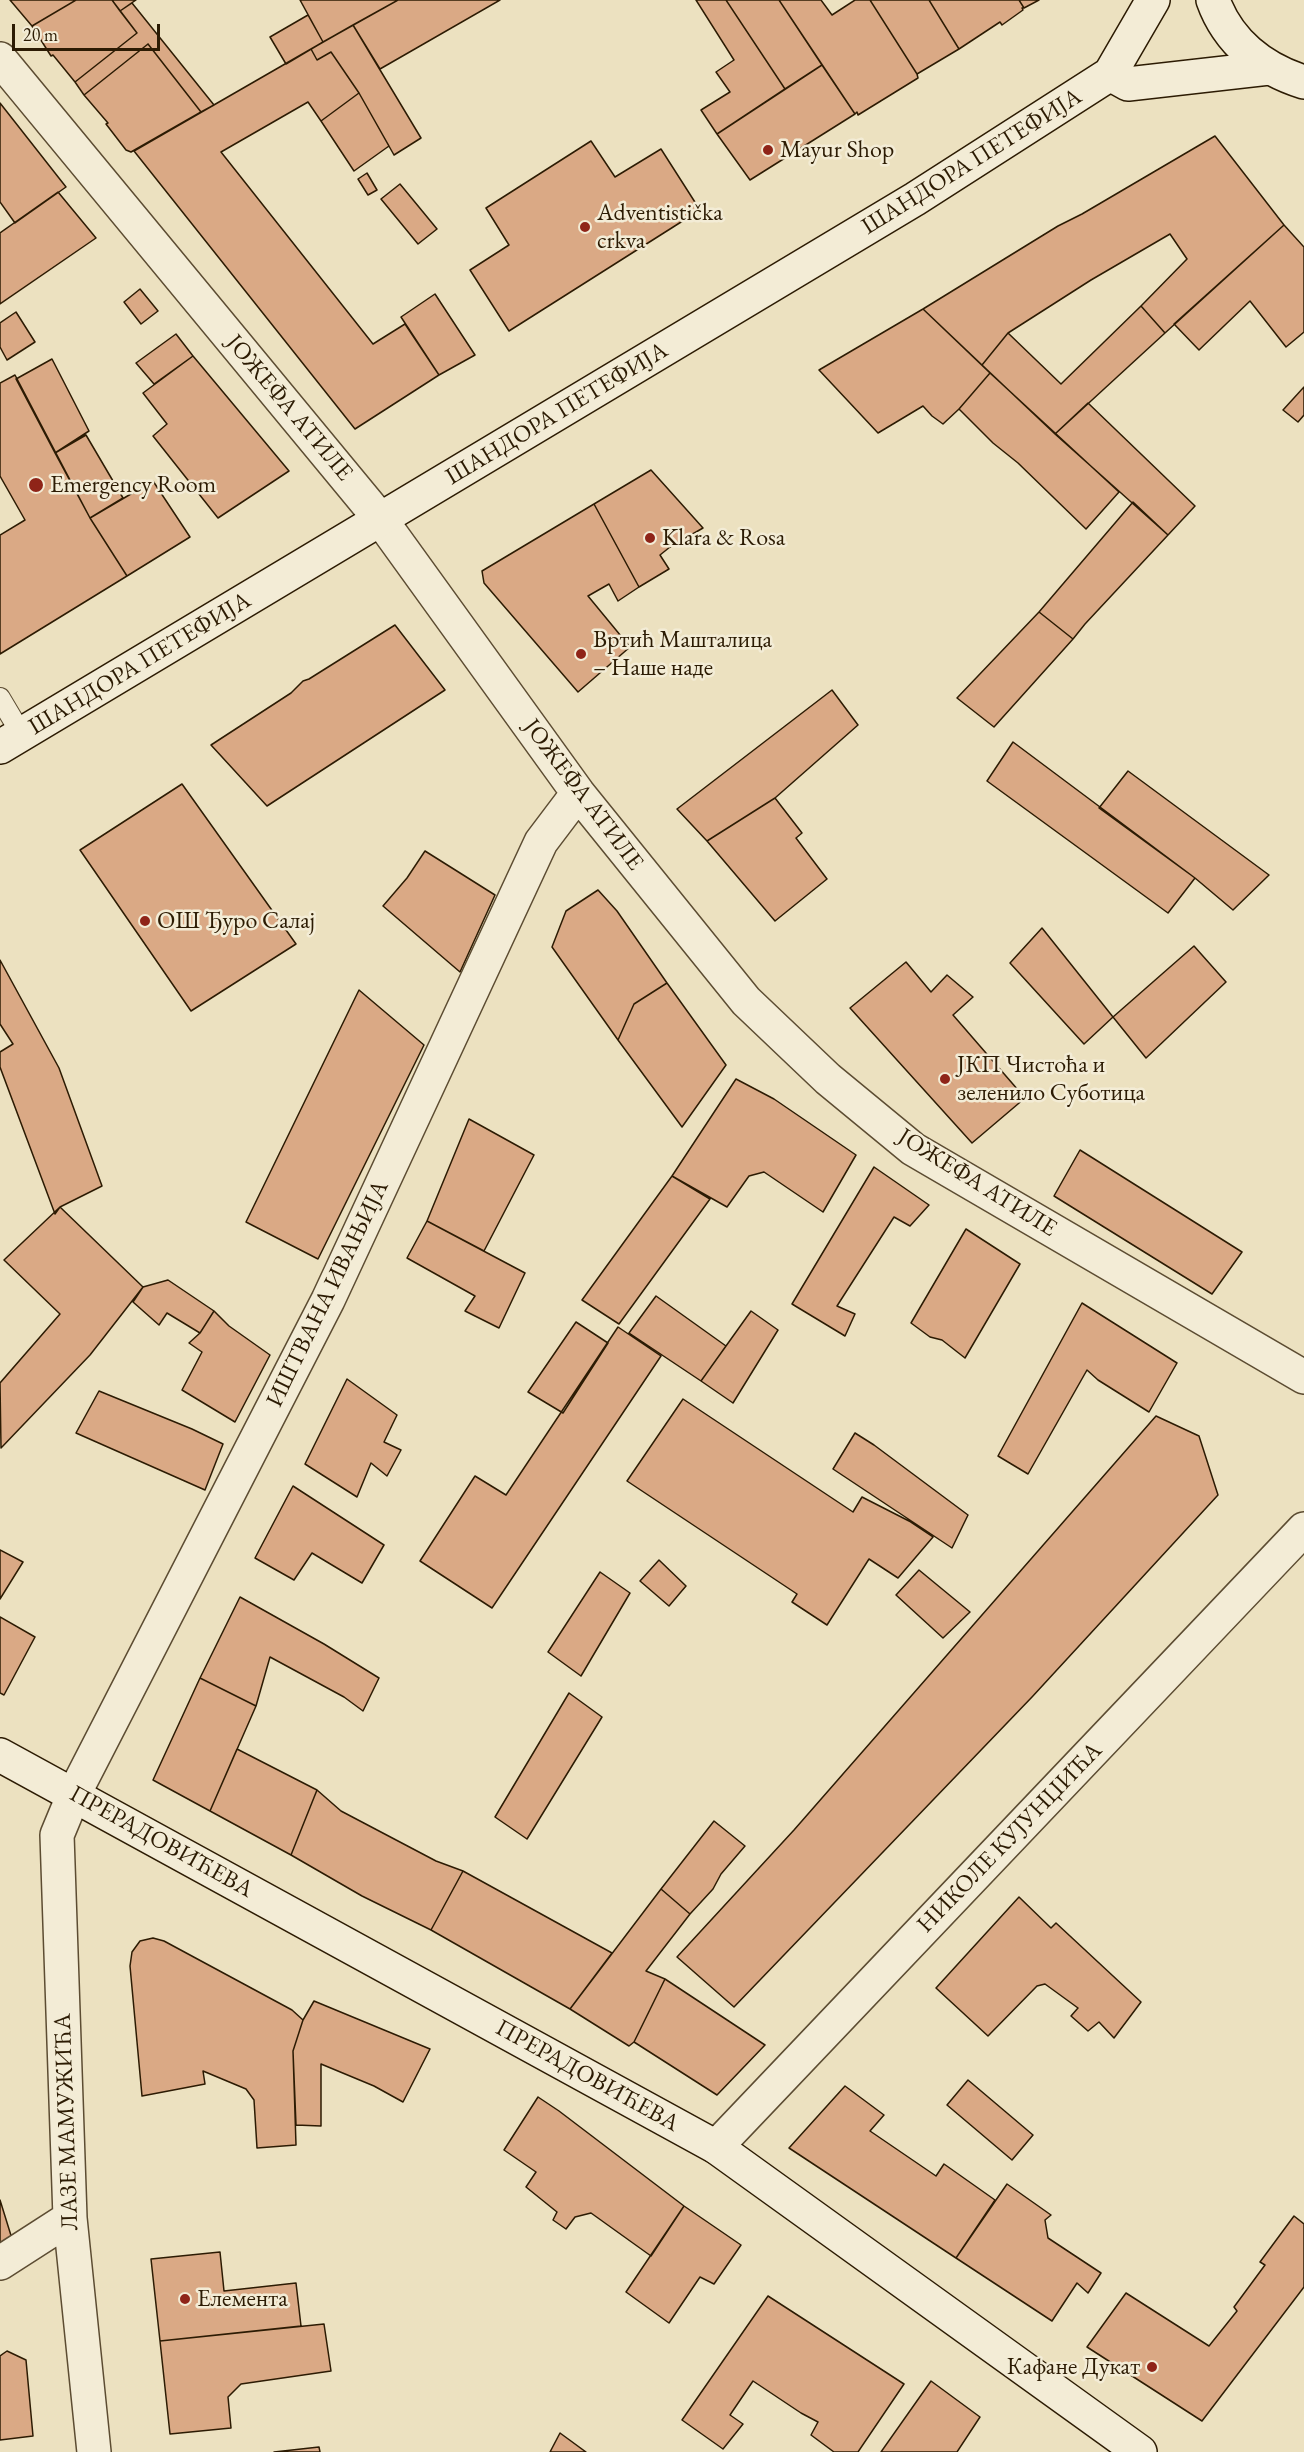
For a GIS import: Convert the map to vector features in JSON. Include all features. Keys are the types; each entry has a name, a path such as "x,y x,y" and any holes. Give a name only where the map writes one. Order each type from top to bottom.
{"street":[{"name":"ШАНДОРА ПЕТЕФИЈА","path":"11,741 915,199 1110,74 1153,0"},
{"path":"1213,0 1219,16 1239,46 1269,68 1304,86"},
{"name":"ЈОЖЕФА АТИЛЕ","path":"0,59 381,520 578,793 746,1001 828,1079 913,1149 1304,1377"},
{"path":"1110,74 1128,84 1269,68"},
{"name":"ИШТВАНА ИВАЊИЈА","path":"74,1794 328,1300 541,843 578,793"},
{"name":"НИКОЛЕ КУЈУНЏИЋА","path":"716,2147 1304,1529"},
{"name":"ПРЕРАДОВИЋЕВА","path":"0,1755 716,2147 1140,2452"},
{"name":"ЛАЗЕ МАМУЖИЋА","path":"74,1794 57,1835 70,2218 94,2452"},
{"path":"0,2263 70,2218"}],"lane":[{"path":"0,698 11,741"}],"building":[{"path":"10,0 76,0 32,26"},
{"path":"76,0 112,0 137,33 75,82 53,55 51,56 32,26"},
{"path":"112,0 136,0 120,11"},
{"path":"300,0 398,0 323,42"},
{"path":"398,0 500,0 380,69 353,25"},
{"path":"696,0 726,0 785,89 717,134 701,110 730,92 716,72 734,60"},
{"path":"726,0 779,0 822,65 785,89"},
{"path":"779,0 821,0 832,15 855,0 870,0 918,78 858,115 857,112 855,114"},
{"path":"870,0 929,0 959,49 917,74"},
{"path":"929,0 1019,0 1024,8 1002,25 1000,22 959,49"},
{"path":"1019,0 1039,0 1024,8"},
{"path":"132,3 214,105 201,112 148,44 84,95 75,82 137,33 120,11"},
{"path":"308,15 323,42 286,64 270,37"},
{"path":"353,25 421,138 394,155 359,93 331,52 317,60 311,49"},
{"path":"148,44 201,112 131,152 126,150 106,124 108,123 84,95"},
{"path":"311,49 317,60 331,52 359,93 321,121 308,102 221,152 373,344 405,324 439,375 355,429 134,151"},
{"path":"822,65 855,114 750,180 717,134"},
{"path":"359,93 389,146 354,171 321,121"},
{"path":"0,103 66,187 15,223 0,202"},
{"path":"1215,136 1284,225 1165,333 1141,306 1187,259 1170,234 1091,280 1008,333 982,365 923,309 1058,226"},
{"name":"Adventistička crkva","path":"591,141 615,177 661,149 700,210 509,331 470,270 509,245 486,208"},
{"path":"367,173 377,190 368,195 358,179"},
{"path":"400,184 437,229 418,244 381,199"},
{"path":"58,192 96,238 0,304 0,233"},
{"path":"1284,225 1304,247 1304,332 1286,347 1250,301 1199,350 1174,324"},
{"path":"140,289 158,311 141,324 124,302"},
{"path":"435,294 475,355 439,375 401,317"},
{"path":"1141,306 1165,333 1055,434 982,365 1008,333 1061,384"},
{"path":"923,309 990,373 943,424 923,406 878,433 819,370"},
{"path":"16,312 35,342 7,360 0,347 0,323"},
{"path":"176,334 193,356 154,384 136,363"},
{"path":"193,356 289,471 218,518 153,436 167,424 143,393"},
{"path":"52,359 89,431 55,453 16,379"},
{"path":"990,373 1119,492 1086,529 959,409"},
{"name":"Emergency Room","path":"15,375 90,518 127,576 0,654 0,535 25,520 0,476 0,383"},
{"path":"1304,387 1304,415 1298,422 1283,410"},
{"path":"1088,403 1195,506 1168,535 1055,434"},
{"path":"86,435 123,498 90,518 55,453"},
{"name":"Klara & Rosa","path":"651,470 703,528 660,555 669,569 639,587 594,504"},
{"path":"153,481 190,537 127,576 90,518"},
{"path":"1133,502 1168,535 1073,639 1039,612"},
{"path":"594,504 639,587 618,601 609,584 588,596 630,647 578,692 484,583 482,571"},
{"path":"1039,612 1073,639 994,727 957,698"},
{"path":"395,625 445,690 267,806 211,745 291,693 303,681"},
{"path":"832,690 858,725 775,798 707,841 677,809"},
{"path":"1013,742 1195,878 1168,913 987,781"},
{"path":"1128,771 1269,875 1233,910 1195,878 1099,808"},
{"path":"182,784 296,944 191,1011 80,850"},
{"path":"775,798 802,833 796,838 827,879 775,921 707,841"},
{"path":"425,851 495,895 460,972 383,906 407,878"},
{"path":"598,890 617,911 667,983 634,1004 618,1040 552,947 566,911"},
{"path":"1042,928 1113,1017 1084,1044 1010,963"},
{"path":"1194,946 1226,982 1146,1058 1113,1017"},
{"path":"0,960 59,1068 102,1186 60,1207 55,1214 0,1067 0,1052 13,1044 0,1024"},
{"path":"906,962 931,992 947,975 973,997 953,1015 1025,1098 972,1143 850,1008"},
{"path":"667,983 726,1065 682,1127 618,1040 634,1004"},
{"path":"359,990 424,1045 318,1259 246,1222"},
{"path":"736,1079 774,1099 856,1155 823,1212 764,1172 749,1176 727,1207 672,1176"},
{"path":"469,1119 534,1155 484,1251 427,1221"},
{"path":"1080,1150 1242,1252 1212,1294 1054,1196"},
{"path":"874,1167 929,1205 910,1226 894,1217 837,1306 855,1314 845,1336 792,1304"},
{"path":"672,1176 710,1199 619,1324 582,1300"},
{"path":"60,1207 143,1287 90,1355 1,1448 0,1383 60,1314 4,1260"},
{"path":"427,1221 525,1273 499,1328 465,1311 475,1296 407,1258"},
{"path":"966,1229 1020,1264 965,1358 942,1340 930,1337 911,1323"},
{"path":"168,1280 214,1311 200,1333 167,1313 159,1325 133,1302 143,1287"},
{"path":"656,1296 726,1346 701,1381 629,1333"},
{"path":"1082,1303 1177,1363 1149,1412 1098,1380 1087,1370 1028,1474 998,1456"},
{"path":"214,1311 229,1326 270,1355 235,1422 182,1390 202,1352 189,1343 200,1333"},
{"path":"751,1311 778,1330 733,1403 701,1381"},
{"path":"576,1322 608,1343 563,1413 528,1392"},
{"path":"618,1327 661,1356 492,1608 420,1561 475,1476 506,1495"},
{"path":"347,1379 397,1415 384,1442 401,1450 387,1476 371,1463 357,1497 305,1464"},
{"path":"99,1391 223,1444 205,1490 76,1433"},
{"path":"683,1399 853,1512 862,1497 909,1521 933,1537 898,1578 869,1559 827,1625 792,1602 797,1594 627,1481"},
{"path":"1156,1416 1199,1436 1218,1495 1032,1697 734,2007 677,1957 794,1830"},
{"path":"855,1433 968,1515 952,1548 833,1469"},
{"path":"293,1486 384,1545 362,1583 312,1553 294,1580 255,1558"},
{"path":"0,1550 23,1562 0,1599"},
{"path":"659,1560 686,1586 669,1606 640,1581"},
{"path":"919,1570 970,1612 943,1638 896,1595"},
{"path":"600,1572 630,1593 581,1676 548,1652"},
{"path":"240,1597 379,1678 363,1711 344,1697 270,1657 256,1706 200,1678"},
{"path":"0,1617 35,1637 4,1695 0,1693"},
{"path":"200,1678 256,1706 210,1811 153,1780"},
{"path":"569,1693 602,1717 527,1839 495,1817"},
{"path":"237,1749 317,1790 291,1855 210,1811"},
{"path":"317,1790 341,1811 436,1861 463,1871 431,1930 362,1896 291,1855"},
{"path":"714,1821 745,1846 721,1874 713,1889 690,1914 661,1889"},
{"path":"463,1871 612,1953 570,2009 431,1930"},
{"path":"661,1889 690,1914 646,1971 665,1979 634,2042 629,2046 570,2009"},
{"path":"1019,1897 1051,1928 1056,1923 1141,2002 1114,2038 1099,2022 1088,2031 1071,2016 1078,2008 1045,1984 1037,1986 988,2036 936,1988"},
{"path":"153,1938 164,1941 292,2010 303,2020 293,2051 296,2145 257,2148 254,2100 246,2089 203,2071 205,2084 142,2096 130,1966 132,1952 140,1941"},
{"path":"665,1979 765,2045 717,2095 634,2042"},
{"path":"314,2001 430,2049 403,2102 374,2086 321,2064 321,2126 296,2125 293,2051 303,2020"},
{"path":"968,2080 1033,2135 1012,2160 947,2105"},
{"path":"845,2086 884,2115 870,2131 936,2176 944,2164 995,2200 956,2258 789,2148"},
{"path":"538,2097 684,2206 651,2256 591,2213 575,2217 566,2229 553,2220 557,2212 526,2187 536,2172 504,2150"},
{"path":"1007,2184 1051,2215 1045,2220 1048,2238 1101,2273 1088,2293 1077,2283 1052,2321 956,2258"},
{"path":"0,2200 13,2242 0,2250"},
{"path":"684,2206 741,2245 714,2284 700,2277 669,2323 626,2292"},
{"path":"1294,2216 1304,2224 1304,2287 1202,2421 1087,2347 1126,2293 1209,2346 1237,2311 1234,2307 1265,2265 1260,2262"},
{"path":"220,2252 224,2291 296,2283 301,2326 160,2341 151,2259"},
{"path":"768,2296 904,2384 858,2452 834,2452 811,2435 818,2422 753,2381 730,2415 743,2424 723,2449 682,2420"},
{"path":"324,2324 331,2371 241,2384 228,2397 231,2428 170,2434 160,2341"},
{"path":"7,2351 26,2360 33,2436 0,2440 0,2356"},
{"path":"931,2381 980,2417 957,2452 881,2452"},
{"path":"560,2433 586,2452 550,2452"},
{"path":"319,2447 320,2452 274,2452"}],"place":[{"name":"Mayur Shop","path":"768,150"},
{"name":"Adventistička crkva","path":"585,227"},
{"name":"Emergency Room","path":"36,485"},
{"name":"Klara & Rosa","path":"650,538"},
{"name":"Вртић Машталица – Наше наде","path":"581,654"},
{"name":"ОШ Ђуро Салај","path":"145,921"},
{"name":"ЈКП Чистоћа и зеленило Суботица","path":"945,1079"},
{"name":"Елемента","path":"185,2299"},
{"name":"Кафане Дукат","path":"1152,2367"}]}
